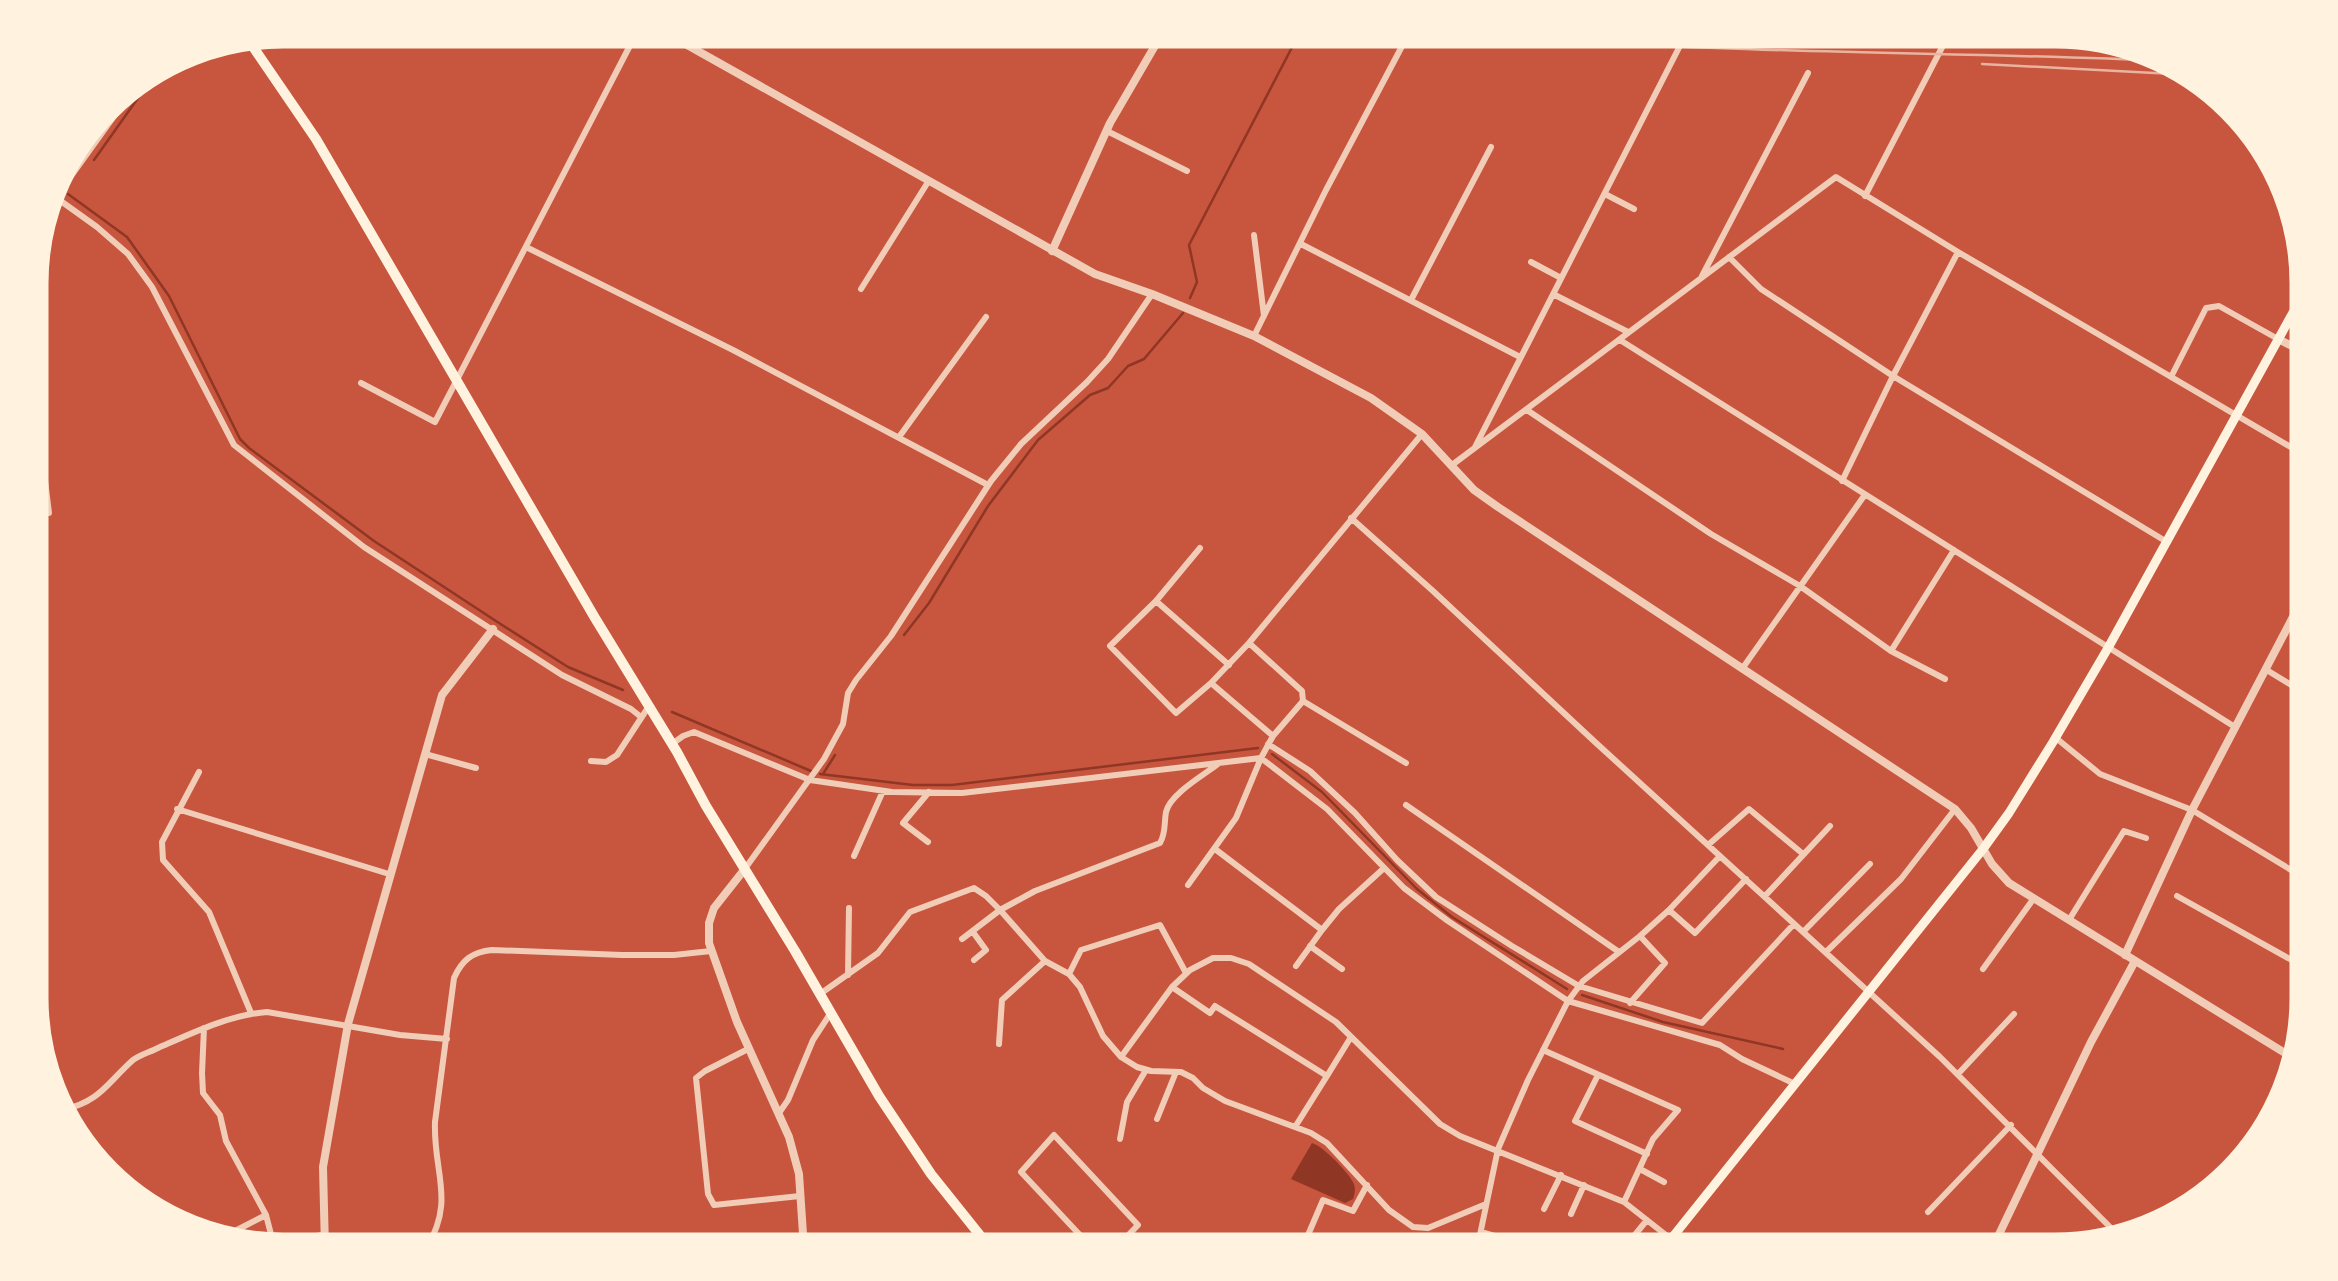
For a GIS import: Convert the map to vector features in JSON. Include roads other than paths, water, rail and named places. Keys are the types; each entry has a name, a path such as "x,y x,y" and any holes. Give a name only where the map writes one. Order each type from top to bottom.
{"highway":[{"path":"252,46 316,139 830,1014 908,1140 981,1237"}],"main road":[{"path":"1673,1237 2009,813 2108,648 2294,311"}],"street":[{"path":"361,383 435,422 631,44"},
{"path":"685,44 1095,274 1254,336 1371,398 1422,434 1475,490 1498,507 1955,809 1971,828 2000,874 2069,920 2287,1055"},
{"path":"1052,251 1107,131 1156,44"},
{"path":"1254,336 1326,190 1403,44"},
{"path":"1474,448 1682,44"},
{"path":"1865,197 1944,44"},
{"path":"1700,279 1808,73"},
{"path":"72,170 116,112"},
{"path":"1107,131 1187,172"},
{"path":"1410,300 1491,147"},
{"path":"1452,465 1836,177 1865,197 2294,449"},
{"path":"861,289 928,182"},
{"path":"1605,194 1634,209"},
{"path":"58,200 97,227 128,254 152,287 234,445 364,547 562,675 631,709 641,717"},
{"path":"1254,235 1264,317"},
{"path":"1301,244 1520,357"},
{"path":"526,247 733,350 988,485"},
{"path":"1842,481 1958,252"},
{"path":"1729,257 1761,289 1893,376 2167,542"},
{"path":"1531,262 1561,278"},
{"path":"803,1237 799,1174 779,1113 748,1049 711,951 709,923 714,908 810,780 843,724 848,693 891,636 988,485 1021,444 1108,359 1152,294"},
{"path":"1553,294 1628,332"},
{"path":"2171,377 2206,308 2219,306 2294,347"},
{"path":"900,438 986,317"},
{"path":"1620,340 2235,727"},
{"path":"1527,410 1712,534 1800,586 1891,651 1945,679"},
{"path":"1200,548 1156,601 1110,646 1176,713 1211,683 1249,643 1422,434"},
{"path":"44,472 49,513"},
{"path":"1742,669 1864,496"},
{"path":"1351,518 1958,1074 2113,1230"},
{"path":"1891,651 1954,550"},
{"path":"1156,601 1229,665"},
{"path":"2125,955 2192,810 2294,615"},
{"path":"309,1237 323,1235 323,1167 348,1024 442,695 493,629"},
{"path":"1188,884 1236,818 1273,736 1303,701 1302,691 1249,643"},
{"path":"2265,669 2294,687"},
{"path":"1211,683 1273,736"},
{"path":"1303,701 1406,763"},
{"path":"591,761 606,762 617,755 649,706"},
{"path":"672,744 694,732 810,780 883,791 962,793 1261,758 1327,808 1404,888 1448,921 1568,1001 1720,1045 1741,1059 1795,1084"},
{"path":"2056,738 2100,774 2192,810 2294,872"},
{"path":"1268,744 1310,771 1355,813 1397,860 1436,897 1579,986 1702,1023 1794,924"},
{"path":"425,754 476,768"},
{"path":"962,939 1000,910 1035,891 1160,844 1171,799 1220,762"},
{"path":"199,772 162,842 163,860 209,912 251,1013"},
{"path":"854,856 883,791"},
{"path":"928,842 903,823 929,792"},
{"path":"1406,805 1619,952"},
{"path":"1708,845 1749,809 1803,854"},
{"path":"1826,952 1901,879 1955,809"},
{"path":"177,810 389,874"},
{"path":"1765,896 1830,826"},
{"path":"2069,920 2124,831 2146,838"},
{"path":"1215,849 1322,930"},
{"path":"1480,1237 1498,1149 1568,1001 1579,986 1669,910 1720,856"},
{"path":"1803,932 1870,864"},
{"path":"1296,967 1339,909 1383,869"},
{"path":"1669,910 1695,933 1746,879"},
{"path":"820,994 878,953 910,912 974,888 1000,910 1045,961 1069,974 1080,987 1104,1036 1121,1058 1146,1070 1176,1072 1193,1078 1214,1096 1295,1127 1327,1143 1389,1210 1413,1227 1428,1228 1486,1204"},
{"path":"2177,896 2294,961"},
{"path":"1983,969 2034,898"},
{"path":"848,975 849,908"},
{"path":"1069,974 1081,950 1160,925 1186,973"},
{"path":"973,932 986,950 974,960"},
{"path":"1630,1003 1665,963 1640,936"},
{"path":"1311,946 1342,969"},
{"path":"432,1237 441,1215 442,1185 434,1144 435,1122 454,978 460,965 478,951 503,949 622,955 674,955 711,951"},
{"path":"1121,1058 1172,987 1186,973 1213,958 1231,958 1249,964 1336,1022 1440,1124 1460,1136 1498,1149 1624,1202 1668,1237"},
{"path":"999,1044 1002,1000 1045,961"},
{"path":"1998,1237 2091,1042 2135,961"},
{"path":"1172,987 1210,1013 1215,1006 1327,1076"},
{"path":"71,1108 105,1091 135,1059 204,1028 251,1013 267,1012 400,1035 447,1039"},
{"path":"779,1113 788,1100 813,1040 830,1014"},
{"path":"1958,1074 2014,1014"},
{"path":"204,1028 203,1093 220,1115 226,1142 266,1215 272,1236"},
{"path":"1295,1127 1351,1037"},
{"path":"748,1049 696,1078 708,1194 714,1205 800,1196"},
{"path":"1543,1051 1678,1110 1653,1139 1624,1202"},
{"path":"1120,1139 1127,1102 1146,1070"},
{"path":"1157,1119 1176,1072"},
{"path":"1598,1075 1575,1121 1647,1154"},
{"path":"1928,1212 2011,1125"},
{"path":"1082,1237 1021,1172 1054,1135 1138,1224 1126,1237"},
{"path":"1640,1169 1664,1182"},
{"path":"1544,1209 1561,1175"},
{"path":"1307,1237 1323,1200 1353,1211 1367,1185"},
{"path":"1571,1214 1584,1185"},
{"path":"234,1232 266,1215"},
{"path":"1633,1237 1647,1220"},
{"path":"1481,1231 1499,1237"}],"waterway":[{"path":"1190,298 1197,282 1189,245 1294,44"},
{"path":"94,160 145,87"},
{"path":"68,194 127,237 169,296 240,439 249,448 374,541 502,625 568,667 623,690"},
{"path":"904,635 929,603 988,506 1038,440 1090,395 1108,388 1128,366 1144,359 1183,313"},
{"path":"672,712 811,771"},
{"path":"820,774 913,785 952,785 1258,748"},
{"path":"1272,754 1322,792 1417,889 1452,917 1567,989"},
{"path":"823,774 835,755"},
{"path":"1582,995 1663,1022 1783,1049"}],"railway":[{"path":"1619,44 2141,60"},
{"path":"1982,64 2171,74"}]}
